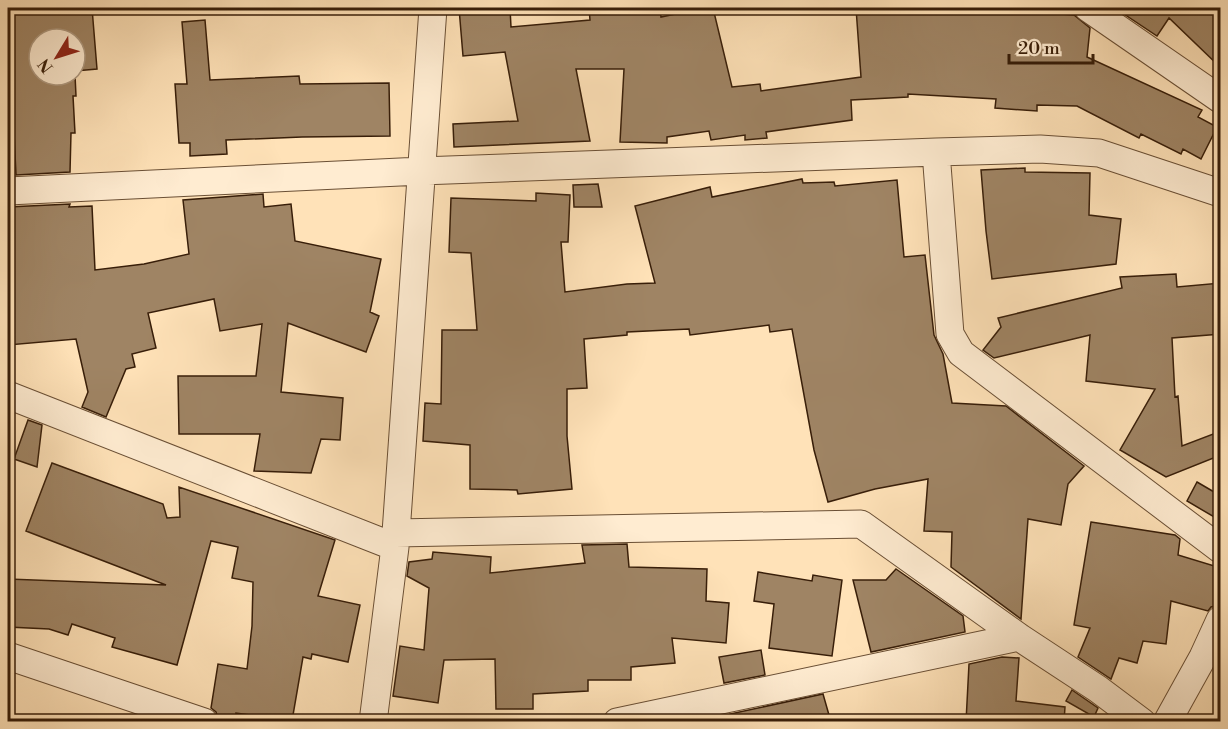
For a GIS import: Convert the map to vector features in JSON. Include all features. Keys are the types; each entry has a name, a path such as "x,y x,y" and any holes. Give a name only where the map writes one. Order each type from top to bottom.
{"street":[{"path":"374,722 395,540 433,8"},
{"path":"1088,8 1221,99"},
{"path":"8,191 421,171 1040,148 1099,153 1221,193"},
{"path":"936,152 950,334 961,353 1221,549"},
{"path":"8,395 395,540 861,524 1018,637 1098,689 1143,722"},
{"path":"1167,722 1221,620"},
{"path":"617,722 1018,637"},
{"path":"8,656 204,722"}],"building":[{"path":"8,8 92,8 97,69 87,70 87,27 27,27 27,87 76,87 76,96 73,96 75,133 71,133 70,172 16,175 14,133 8,133"},
{"path":"459,8 510,8 511,27 590,20 589,8 632,8 632,14 660,9 661,17 713,8 732,87 760,84 761,91 861,77 856,8 989,8 989,11 1046,8 1047,13 1074,15 1090,28 1087,57 1202,110 1198,117 1217,127 1201,159 1183,149 1181,154 1141,134 1139,138 1077,106 1037,105 1037,111 995,108 996,99 908,94 908,97 851,100 852,120 766,132 767,138 745,140 745,135 711,140 709,131 667,137 667,143 620,142 624,69 576,69 590,141 454,147 453,124 518,121 505,52 463,56"},
{"path":"1115,8 1221,8 1221,68 1169,18 1157,36"},
{"path":"205,20 210,80 299,76 300,84 389,83 390,136 226,140 227,154 190,156 190,143 179,143 175,84 187,84 182,22"},
{"path":"1025,168 1025,172 1090,173 1089,215 1121,219 1116,264 992,279 981,170"},
{"path":"802,179 803,183 834,182 835,186 897,180 904,257 925,255 934,335 943,354 952,403 1006,406 1084,466 1068,484 1061,525 1028,519 1021,619 951,567 952,532 924,531 928,479 875,489 828,502 814,450 792,329 770,332 769,325 690,335 689,329 627,332 627,335 584,339 587,388 567,389 567,436 572,489 518,494 517,490 470,489 470,445 423,441 425,403 441,404 442,330 477,330 471,253 449,252 451,198 536,201 536,193 570,195 568,242 561,242 565,292 655,283 635,206 710,187 712,197"},
{"path":"598,184 602,207 574,207 573,185"},
{"path":"263,194 264,207 291,204 295,241 381,259 370,312 379,316 366,352 288,323 281,392 343,398 340,440 321,439 311,473 254,471 260,434 179,434 178,376 256,376 262,324 220,331 214,299 148,313 156,348 132,354 135,367 126,369 106,417 82,407 88,392 76,339 8,345 8,207 70,204 69,207 92,206 95,270 144,264 189,254 183,200"},
{"path":"1176,274 1177,287 1221,283 1221,334 1172,338 1175,397 1178,396 1182,446 1221,431 1221,455 1166,477 1120,450 1155,389 1086,381 1090,335 994,358 983,350 1001,327 998,318 1122,288 1120,277"},
{"path":"28,420 42,425 37,467 14,459"},
{"path":"52,463 163,504 167,518 180,517 179,487 335,540 318,596 360,605 348,662 312,654 311,659 303,657 292,721 236,713 236,722 219,722 216,712 211,708 218,664 247,669 252,626 253,582 232,578 238,547 211,541 177,665 112,647 115,638 72,624 68,635 49,629 8,627 8,579 166,585 26,531"},
{"path":"1197,482 1221,496 1221,521 1187,501"},
{"path":"1091,522 1175,535 1180,539 1178,555 1221,568 1221,605 1211,607 1208,611 1171,601 1166,644 1143,641 1137,663 1119,658 1111,679 1078,657 1090,628 1074,625"},
{"path":"627,544 629,567 707,569 706,601 729,603 726,643 672,638 675,663 631,667 631,680 588,680 588,691 533,694 533,709 496,709 495,659 444,660 438,703 393,696 400,646 424,650 429,588 407,576 409,562 432,559 433,552 491,557 490,573 585,563 582,545"},
{"path":"896,569 963,616 965,632 871,652 853,580 886,580"},
{"path":"758,572 812,581 813,575 842,580 832,656 769,648 774,604 754,601"},
{"path":"761,650 765,675 724,683 719,657"},
{"path":"1002,657 1019,658 1016,701 1065,707 1064,722 966,722 969,664"},
{"path":"1072,690 1098,708 1094,717 1066,701"},
{"path":"823,694 831,722 731,722 730,714"}]}
